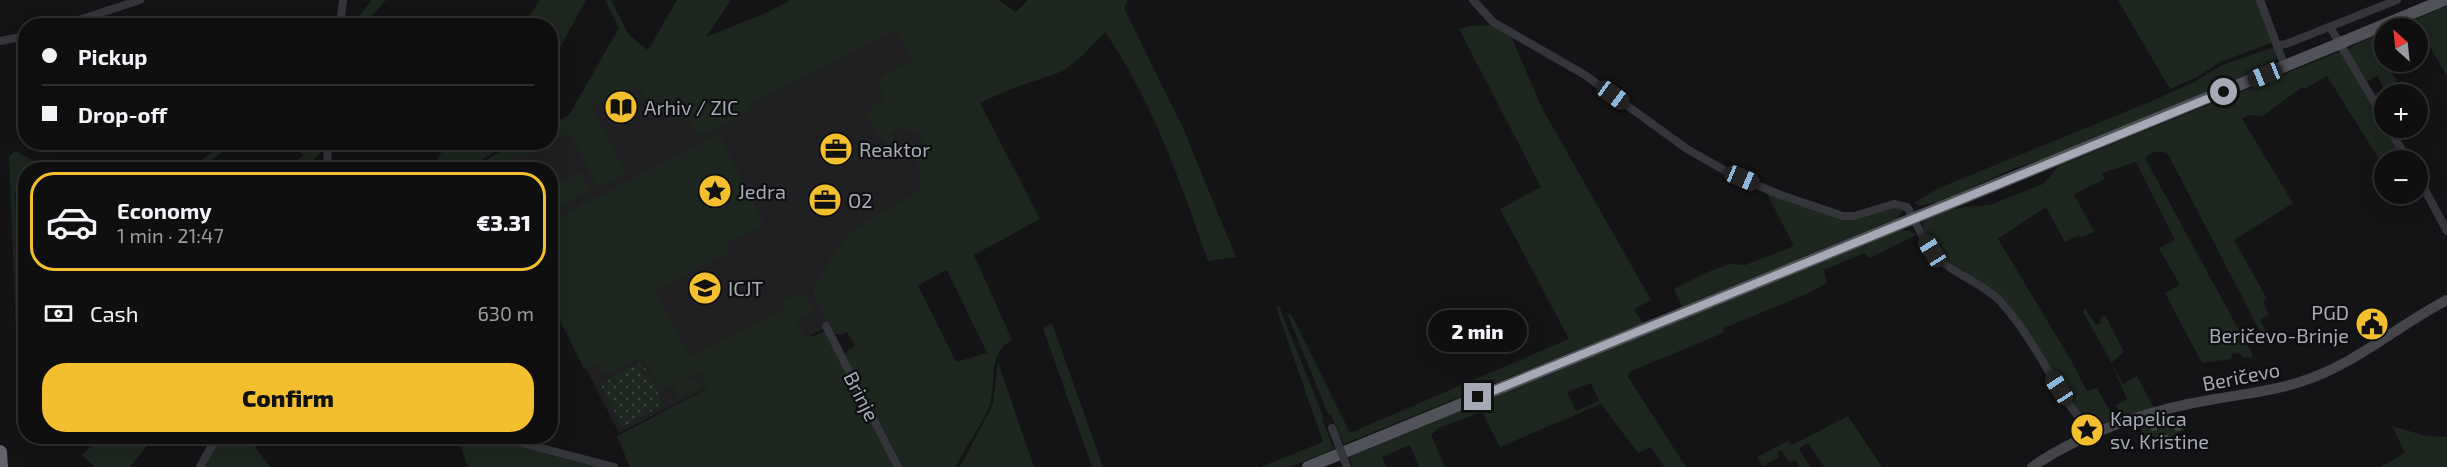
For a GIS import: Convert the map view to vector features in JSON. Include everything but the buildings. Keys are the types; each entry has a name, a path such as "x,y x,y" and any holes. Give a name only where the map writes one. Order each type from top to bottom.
{"highway":[{"path":"0,452 1,467"}],"main road":[{"path":"1308,467 1914,220 2444,0"}],"street":[{"path":"85,18 140,0"},
{"path":"341,18 343,0"},
{"path":"1473,0 1493,22 1585,75 1687,149 1729,173 1832,214 1854,216 1894,204 1907,207 1938,259 1989,290 2010,312 2078,416 2102,431"},
{"path":"2260,0 2279,45 2285,67"},
{"path":"2279,45 2397,0"},
{"path":"2331,27 2374,101"},
{"path":"0,41 18,38"},
{"path":"2428,196 2447,231"},
{"name":"Beričevo","path":"2032,467 2102,431 2181,406 2264,391 2319,376 2366,352 2447,300"},
{"name":"Brinje","path":"826,326 898,467"},
{"path":"1332,429 1347,467"},
{"path":"200,467 213,444"},
{"path":"526,444 614,467"}],"shaded area":[{"path":"796,0 921,0 1036,220 619,433 558,314 558,162 494,162 512,150 558,150 558,124"}],"green space":[{"path":"372,0 386,0 369,18 358,18"},
{"path":"540,0 586,0 558,51 558,18 528,18"},
{"path":"605,0 611,0 629,35 648,50 677,0 731,0 706,37 764,14 791,0 998,0 1016,12 1028,0 1128,0 1124,8 1183,128 1236,257 1208,261 1176,172 1151,114 1122,58 1105,32 1083,55 1063,71 1008,90 980,103 1040,219 974,255 1012,340 1004,346 995,361 992,395 983,420 956,467 903,467 845,355 855,346 847,332 840,335 834,334 814,294 814,288 832,256 847,237 865,222 915,194 921,186 921,169 912,151 924,144 916,129 908,132 904,125 889,133 913,170 875,131 867,118 878,98 880,103 885,100 880,88 882,76 912,60 896,29 751,103 749,111 704,135 696,132 687,115 673,122 668,112 663,109 653,113 638,85 592,108 625,170 624,175 601,187 596,185 569,132 558,138 558,121 569,115 619,28","holes":["947,270 987,353 956,362 918,285"]},
{"path":"2118,0 2257,0 2274,42 2220,62 2197,77 2170,89"},
{"path":"2447,6 2447,76 2428,44 2428,18 2419,18"},
{"path":"1493,25 1511,36 1542,108 1651,300 1634,309 1643,323 1344,444 1331,415 1328,414 1287,313 1292,316 1350,433 1569,339 1500,209 1541,187 1459,29"},
{"path":"2374,36 2374,72 2392,72 2398,84 2382,84 2377,76 2367,81 2347,50"},
{"path":"2275,47 2276,60 2269,67 2070,149 2013,169 1939,202 1919,206 1914,203 1939,188 2159,98 2194,82 2222,65"},
{"path":"2341,51 2374,107 2374,138 2392,138 2399,150 2374,151 2327,76 2306,88 2301,88 2263,116 2248,115 2242,119 2293,203 2234,240 2267,299 2263,302 2269,314 2260,320 2270,339 2266,343 2168,154 2153,152 2145,158 2252,354 2252,358 2242,357 2240,353 2232,354 2231,359 2202,363 2165,293 2180,285 2159,248 2175,240 2136,162 2102,173 2105,179 2074,194 2094,232 2082,237 2079,235 2065,242 2046,207 1998,239 2087,391 2097,388 2116,422 2096,423 2078,411 1997,293 1938,253 1929,243 1924,232 1924,221 1944,211 1990,205 2043,184 2059,166"},
{"path":"719,134 765,225 725,245 729,252 655,291 689,357 786,308 783,300 804,294 813,312 794,321 806,336 814,336 825,331 895,467 630,467 617,436 708,388 699,371 661,390 643,358 604,375 598,363 584,369 558,316 558,217"},
{"path":"216,150 225,150 209,162 199,162"},
{"path":"296,150 324,150 310,162 295,162 304,155"},
{"path":"443,150 497,150 478,162 435,162"},
{"path":"503,150 534,150 510,162 483,162"},
{"path":"15,151 36,162 18,162 18,194 15,193 18,336 16,331 9,156"},
{"path":"577,173 583,175 589,191 558,209 558,183"},
{"path":"1766,192 1839,218 1889,207 1902,210 1898,218 1682,307 1674,289 1729,264 1745,265 1794,246"},
{"path":"1899,230 1911,231 1916,235 1870,258 1864,253 1824,270 1827,283 1807,294 1724,328 1723,333 1629,372 1628,377 1686,467 1664,467 1651,447 1638,453 1601,404 1500,447 1482,412 1438,428 1431,435 1445,467 1419,467 1410,445 1382,457 1386,467 1353,467 1349,457","holes":["1591,383 1599,401 1576,411 1567,392"]},
{"path":"1279,306 1334,449 1290,467 1261,467 1323,442 1276,307"},
{"path":"2085,308 2096,325 2101,323 2100,318 2105,315 2124,352 2111,363 2083,312"},
{"path":"1052,323 1103,467 1092,467 1043,328"},
{"path":"642,362 664,405 622,427 600,384"},
{"path":"998,362 1034,467 960,467 993,404"},
{"path":"2112,364 2123,384 2137,376 2154,408 2123,419 2116,405 2127,399"},
{"path":"696,376 702,387 679,399 673,387"},
{"path":"2177,414 2184,430 2150,446 2140,427"},
{"path":"1848,416 1882,467 1824,467 1808,443 1799,448 1810,467 1799,467 1796,460 1789,462 1781,450 1777,453 1779,457 1762,466 1757,457 1788,441 1792,445"},
{"path":"2392,426 2426,436 2447,437 2447,467 2380,467 2405,453"},
{"path":"94,444 148,444 130,467 95,467 82,455"},
{"path":"217,444 253,444 270,467 204,467"},
{"path":"460,444 514,444 601,467 468,467"}],"place":[{"name":"Arhiv / ZIC","path":"621,107"},
{"name":"Reaktor","path":"836,149"},
{"name":"Jedra","path":"715,191"},
{"name":"O2","path":"825,200"},
{"name":"ICJT","path":"705,288"},
{"name":"PGD Beričevo-Brinje","path":"2372,324"},
{"name":"Kapelica sv. Kristine","path":"2087,430"}],"route":[{"path":"1478,397 2224,92"}]}
